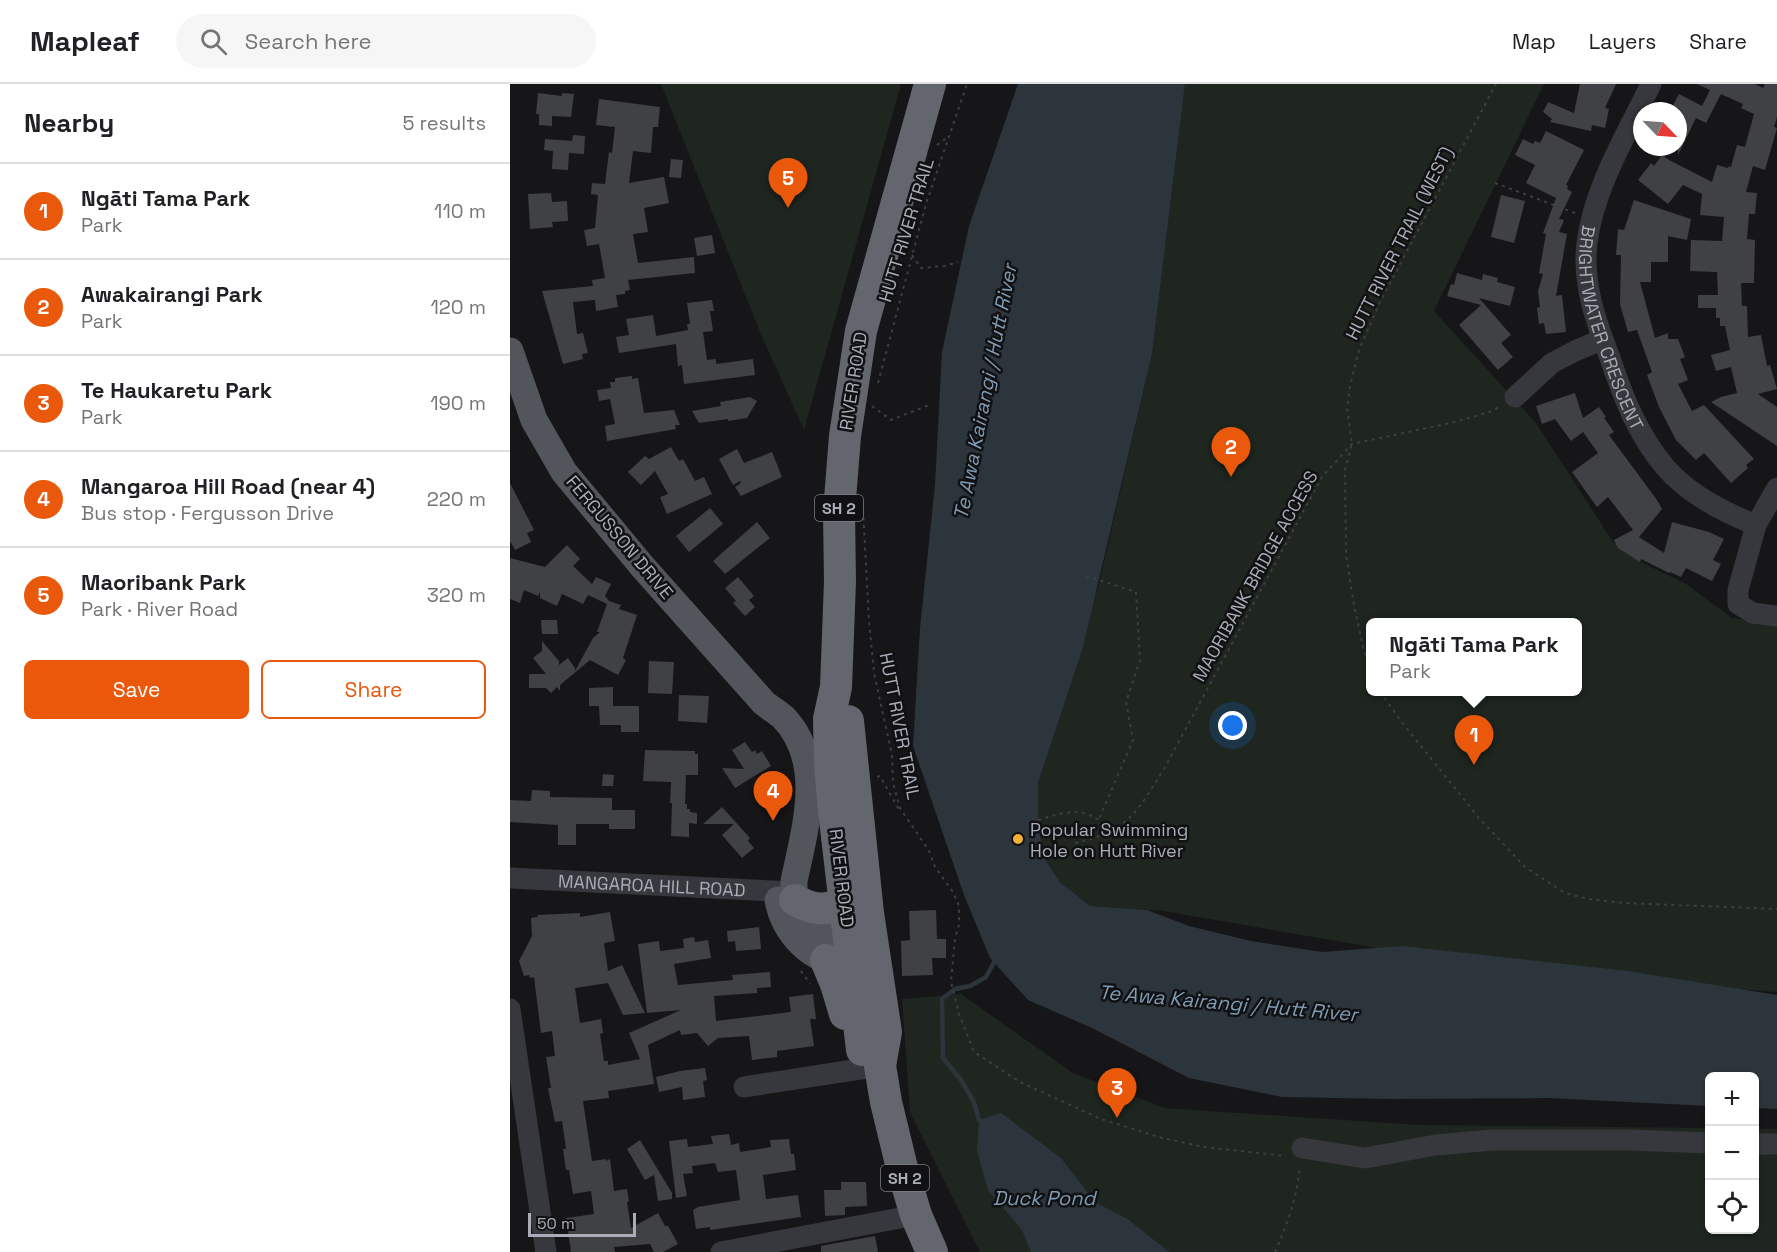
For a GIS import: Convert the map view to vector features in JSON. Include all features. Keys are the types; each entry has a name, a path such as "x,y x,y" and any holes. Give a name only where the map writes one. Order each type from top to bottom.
{"highway":[{"name":"RIVER ROAD","path":"846,954 844,903 830,766 829,719 836,687 840,581 839,513 844,436 861,331 930,84"},
{"name":"RIVER ROAD","path":"836,687 847,713 846,954"},
{"path":"789,894 806,906 816,909 844,903"},
{"path":"846,954 836,984 847,1022 871,1058"},
{"name":"SH 2","path":"846,954 886,1032 871,1058 886,1102 916,1215 932,1252"}],"main road":[{"name":"FERGUSSON DRIVE","path":"510,351 534,420 564,472 642,566 764,704 782,717 799,741 810,782 807,814 789,894"},
{"path":"789,894 800,914 808,922 837,936 846,954"}],"street":[{"name":"BRIGHTWATER CRESCENT","path":"1652,84 1608,173 1592,219 1587,245 1587,274 1591,302 1624,399 1650,447 1666,468 1698,495 1732,515 1756,525"},
{"path":"1515,397 1552,363 1603,339"},
{"path":"1777,488 1756,525 1738,590 1738,604 1753,613 1777,616"},
{"name":"MANGAROA HILL ROAD","path":"510,878 789,894"},
{"path":"510,1009 546,1252"},
{"path":"744,1087 871,1058"},
{"path":"1302,1148 1365,1158 1436,1145 1492,1140 1630,1140 1705,1143"},
{"path":"1759,1144 1777,1144"},
{"path":"721,1252 916,1215"}],"path":[{"name":"HUTT RIVER TRAIL","path":"878,383 926,204 967,84"},
{"name":"HUTT RIVER TRAIL (WEST)","path":"1366,655 1360,636 1346,555 1345,470 1352,444 1347,408 1359,350 1381,300 1496,84"},
{"path":"1495,183 1592,219"},
{"path":"912,255 921,268 945,266 958,262"},
{"path":"1352,444 1455,422 1493,411 1515,397"},
{"path":"871,411 872,406 891,420 929,405"},
{"name":"MAORIBANK BRIDGE ACCESS","path":"1075,843 1113,831 1126,823 1136,811 1164,769 1322,477 1352,444"},
{"name":"HUTT RIVER TRAIL","path":"863,505 874,673 894,783 900,808 929,851 935,867 953,892 959,906 959,925 955,938 951,982 974,1052 1020,1082 1101,1119 1162,1138 1204,1147 1285,1156 1302,1148"},
{"path":"1086,576 1136,592 1140,660 1126,702 1133,740 1099,819"},
{"path":"1383,696 1479,818 1525,867 1546,883 1565,893 1588,899 1624,903 1777,909"},
{"path":"1038,820 1073,811 1087,813 1099,819 1113,831"},
{"path":"812,988 846,954"},
{"path":"1275,1252 1290,1218 1302,1148"}],"shaded area":[{"path":"661,84 901,84 804,430 760,332"},
{"path":"1185,84 1544,84 1434,311 1536,423 1613,542 1641,562 1686,584 1732,618 1777,624 1777,992 1522,973 1163,911 1090,906 1060,882 1043,856 1038,820 1038,783 1099,584 1152,354"},
{"path":"961,994 1073,1073 1165,1108 1419,1125 1705,1128 1705,1234 1759,1234 1759,1129 1777,1129 1777,1252 980,1252 910,1112 902,999"}],"water":[{"name":"Te Awa Kairangi / Hutt River","path":"1018,84 1185,84 1152,354 1083,647 1038,783 1038,820 1043,856 1060,882 1090,906 1147,910 1189,926 1251,941 1322,952 1402,946 1628,971 1777,995 1777,1109 1759,1108 1759,1072 1705,1072 1705,1106 1550,1098 1282,1097 1189,1078 1092,1028 1028,1000 990,958 964,895 913,746 920,628 935,485 942,352 969,226"},
{"name":"Duck Pond","path":"1001,1113 1061,1158 1095,1202 1129,1220 1169,1252 1031,1252 1022,1230 988,1190 977,1151 979,1120"}],"building":[{"path":"1580,84 1616,84 1605,108 1609,109 1605,128 1592,125 1591,131 1550,122 1552,119 1543,112 1548,102 1574,113"},
{"path":"1697,84 1755,84 1763,88 1765,84 1777,84 1777,117 1774,127 1777,128 1765,170 1753,166 1746,192 1757,193 1755,214 1749,214 1747,239 1755,240 1754,283 1741,283 1742,306 1747,306 1748,337 1761,335 1767,366 1770,365 1777,389 1758,394 1777,407 1777,446 1711,402 1737,393 1731,367 1716,371 1711,355 1730,350 1725,326 1720,326 1720,318 1716,318 1716,308 1698,308 1698,295 1718,295 1717,272 1690,271 1691,240 1722,241 1724,217 1700,215 1702,194 1683,185 1668,204 1638,180 1651,163 1654,166 1661,156 1712,182 1717,165 1731,167 1737,145 1745,147 1754,114 1741,108 1743,104 1721,94 1706,123 1696,118 1687,136 1687,102 1675,102 1679,94 1702,106 1710,90"},
{"path":"538,93 562,96 562,93 574,94 571,117 552,116 552,126 539,125 539,114 536,114"},
{"path":"599,99 660,107 658,127 653,127 651,153 633,151 629,183 664,177 669,203 644,208 648,232 633,234 638,263 694,257 695,273 628,280 630,290 625,291 625,294 616,295 618,307 596,311 595,300 573,302 577,334 583,333 588,353 582,354 583,359 563,364 542,291 593,286 592,280 605,278 599,244 587,246 584,230 595,228 598,195 591,194 592,183 605,184 615,127 596,125"},
{"path":"1546,131 1584,150 1566,185 1567,189 1572,192 1559,219 1564,220 1559,232 1567,234 1556,296 1562,295 1566,332 1546,334 1544,323 1539,324 1537,308 1540,307 1538,291 1543,274 1539,273 1546,234 1543,233 1556,198 1526,183 1535,165 1515,155 1523,139 1533,144 1535,141 1540,143"},
{"path":"573,135 585,136 584,154 569,153 568,170 552,169 553,151 544,150 545,139 572,141"},
{"path":"671,159 683,160 681,178 669,177"},
{"path":"551,193 552,202 567,201 568,221 552,222 553,227 530,229 528,194"},
{"path":"1501,195 1525,201 1514,243 1491,237"},
{"path":"1634,200 1691,219 1687,240 1668,236 1668,262 1651,262 1651,282 1640,282 1655,338 1668,333 1668,339 1678,339 1685,357 1680,359 1688,380 1678,384 1692,411 1704,405 1754,459 1746,465 1748,468 1731,483 1704,453 1696,460 1676,440 1659,407 1647,375 1652,372 1637,330 1628,332 1620,304 1621,255 1616,255 1618,229 1624,230"},
{"path":"712,235 715,253 697,256 694,238"},
{"path":"1457,273 1482,280 1483,274 1498,278 1497,282 1515,287 1510,306 1479,298 1511,335 1501,343 1513,357 1498,370 1459,325 1481,305 1447,296 1451,284 1454,285"},
{"path":"712,300 714,311 710,311 713,331 703,332 707,360 716,359 716,364 753,359 755,375 684,384 682,365 678,366 676,344 619,353 616,337 629,335 626,319 653,315 656,336 688,330 687,324 690,324 687,303"},
{"path":"632,376 632,379 638,378 644,413 674,410 680,425 675,425 676,429 607,441 605,426 615,424 610,399 599,401 597,390 611,388 610,382 615,382 615,378"},
{"path":"1575,393 1583,418 1599,407 1614,432 1609,435 1662,509 1639,537 1664,553 1672,522 1709,532 1724,539 1713,560 1721,564 1712,581 1686,568 1681,577 1669,573 1641,559 1640,562 1618,548 1614,540 1633,530 1608,497 1597,507 1572,472 1598,453 1583,432 1571,441 1555,419 1542,424 1536,406"},
{"path":"750,397 757,401 747,418 699,423 692,411 721,406 720,402"},
{"path":"671,447 679,461 683,459 695,481 704,477 712,494 667,514 660,497 668,494 655,471 641,485 628,472 645,456 649,459"},
{"path":"737,449 744,463 772,452 782,477 741,496 735,487 741,483 740,481 733,485 719,459"},
{"path":"510,483 534,530 527,533 531,542 515,550 510,541"},
{"path":"710,508 723,524 689,552 676,536"},
{"path":"757,522 770,538 725,574 713,561"},
{"path":"567,545 580,559 573,566 592,584 596,577 611,584 605,596 609,601 621,605 619,609 637,615 623,658 626,660 618,675 590,660 560,685 560,691 557,687 551,693 546,688 529,688 529,674 546,674 533,658 542,651 542,641 559,661 559,665 568,658 575,671 593,638 600,632 597,632 607,604 588,595 583,604 562,594 557,606 540,598 540,592 538,596 524,590 520,603 510,599 510,558 545,567"},
{"path":"738,577 754,596 749,600 755,607 745,616 733,603 736,601 725,588"},
{"path":"541,620 557,620 558,634 542,634"},
{"path":"649,661 674,662 672,694 648,693"},
{"path":"613,687 613,706 639,706 639,732 621,732 621,725 600,725 599,706 589,706 589,688"},
{"path":"679,695 709,696 707,723 678,721"},
{"path":"745,742 752,752 755,750 757,754 762,751 771,766 735,788 722,768 744,769 732,750"},
{"path":"645,750 695,751 695,754 698,754 698,775 686,775 685,804 690,812 697,813 697,824 689,823 689,837 671,836 671,782 643,781"},
{"path":"603,774 614,775 613,786 602,786"},
{"path":"532,790 550,791 550,797 612,798 612,810 635,810 635,829 609,829 609,824 576,824 576,845 558,845 558,825 510,822 510,800 531,801"},
{"path":"722,807 750,838 748,841 754,848 742,858 722,835 734,824 703,824"},
{"path":"936,910 937,939 946,939 946,958 932,958 933,975 902,976 901,941 910,940 909,911"},
{"path":"610,912 615,941 604,943 608,971 622,965 645,1013 623,1015 608,983 575,988 580,1023 601,1019 603,1033 600,1034 604,1061 608,1061 608,1065 640,1059 629,1033 681,1010 647,1013 638,944 659,941 660,951 684,948 683,939 694,937 695,942 708,940 711,958 674,964 678,985 733,980 732,975 770,972 771,987 757,988 757,993 714,996 716,1021 791,1012 789,997 813,994 816,1019 810,1019 814,1046 777,1051 777,1057 752,1060 749,1036 718,1038 708,1046 697,1033 681,1035 680,1030 648,1045 654,1084 608,1091 609,1098 583,1101 592,1161 610,1159 614,1191 627,1189 631,1228 658,1213 678,1244 663,1252 654,1252 650,1244 614,1247 615,1252 571,1252 566,1218 594,1214 591,1191 573,1194 569,1170 566,1170 562,1121 555,1122 548,1088 551,1088 546,1057 555,1056 552,1031 541,1033 534,977 524,976 519,961 532,936 531,918 538,917 537,915 580,913 580,917"},
{"path":"759,927 761,949 736,951 735,941 728,942 727,931"},
{"path":"705,1068 707,1080 703,1081 705,1097 683,1100 682,1087 659,1092 656,1077"},
{"path":"729,1134 731,1145 739,1143 740,1152 771,1147 770,1140 789,1139 796,1170 763,1175 766,1199 798,1195 801,1217 710,1230 710,1227 696,1229 693,1210 698,1207 740,1200 736,1170 718,1172 715,1163 692,1166 693,1173 683,1174 687,1196 676,1198 669,1141 687,1139 688,1147 713,1144 711,1136"},
{"path":"640,1140 672,1193 672,1199 658,1201 654,1175 645,1180 627,1149"},
{"path":"841,1182 866,1182 867,1206 845,1207 845,1215 825,1216 824,1190 841,1190"},
{"path":"875,1236 878,1252 821,1252 821,1246"}],"waterway":[{"path":"979,1120 974,1102 961,1080 943,1058 942,999 955,989 970,986 986,977 997,957"}],"place":[{"name":"Maoribank Park","path":"788,208"},
{"name":"Awakairangi Park","path":"1231,477"},
{"name":"Ngāti Tama Park","path":"1474,765"},
{"name":"Mangaroa Hill Road (near 4)","path":"773,821"},
{"name":"Popular Swimming Hole on Hutt River","path":"1018,839"},
{"name":"Te Haukaretu Park","path":"1117,1118"}]}
